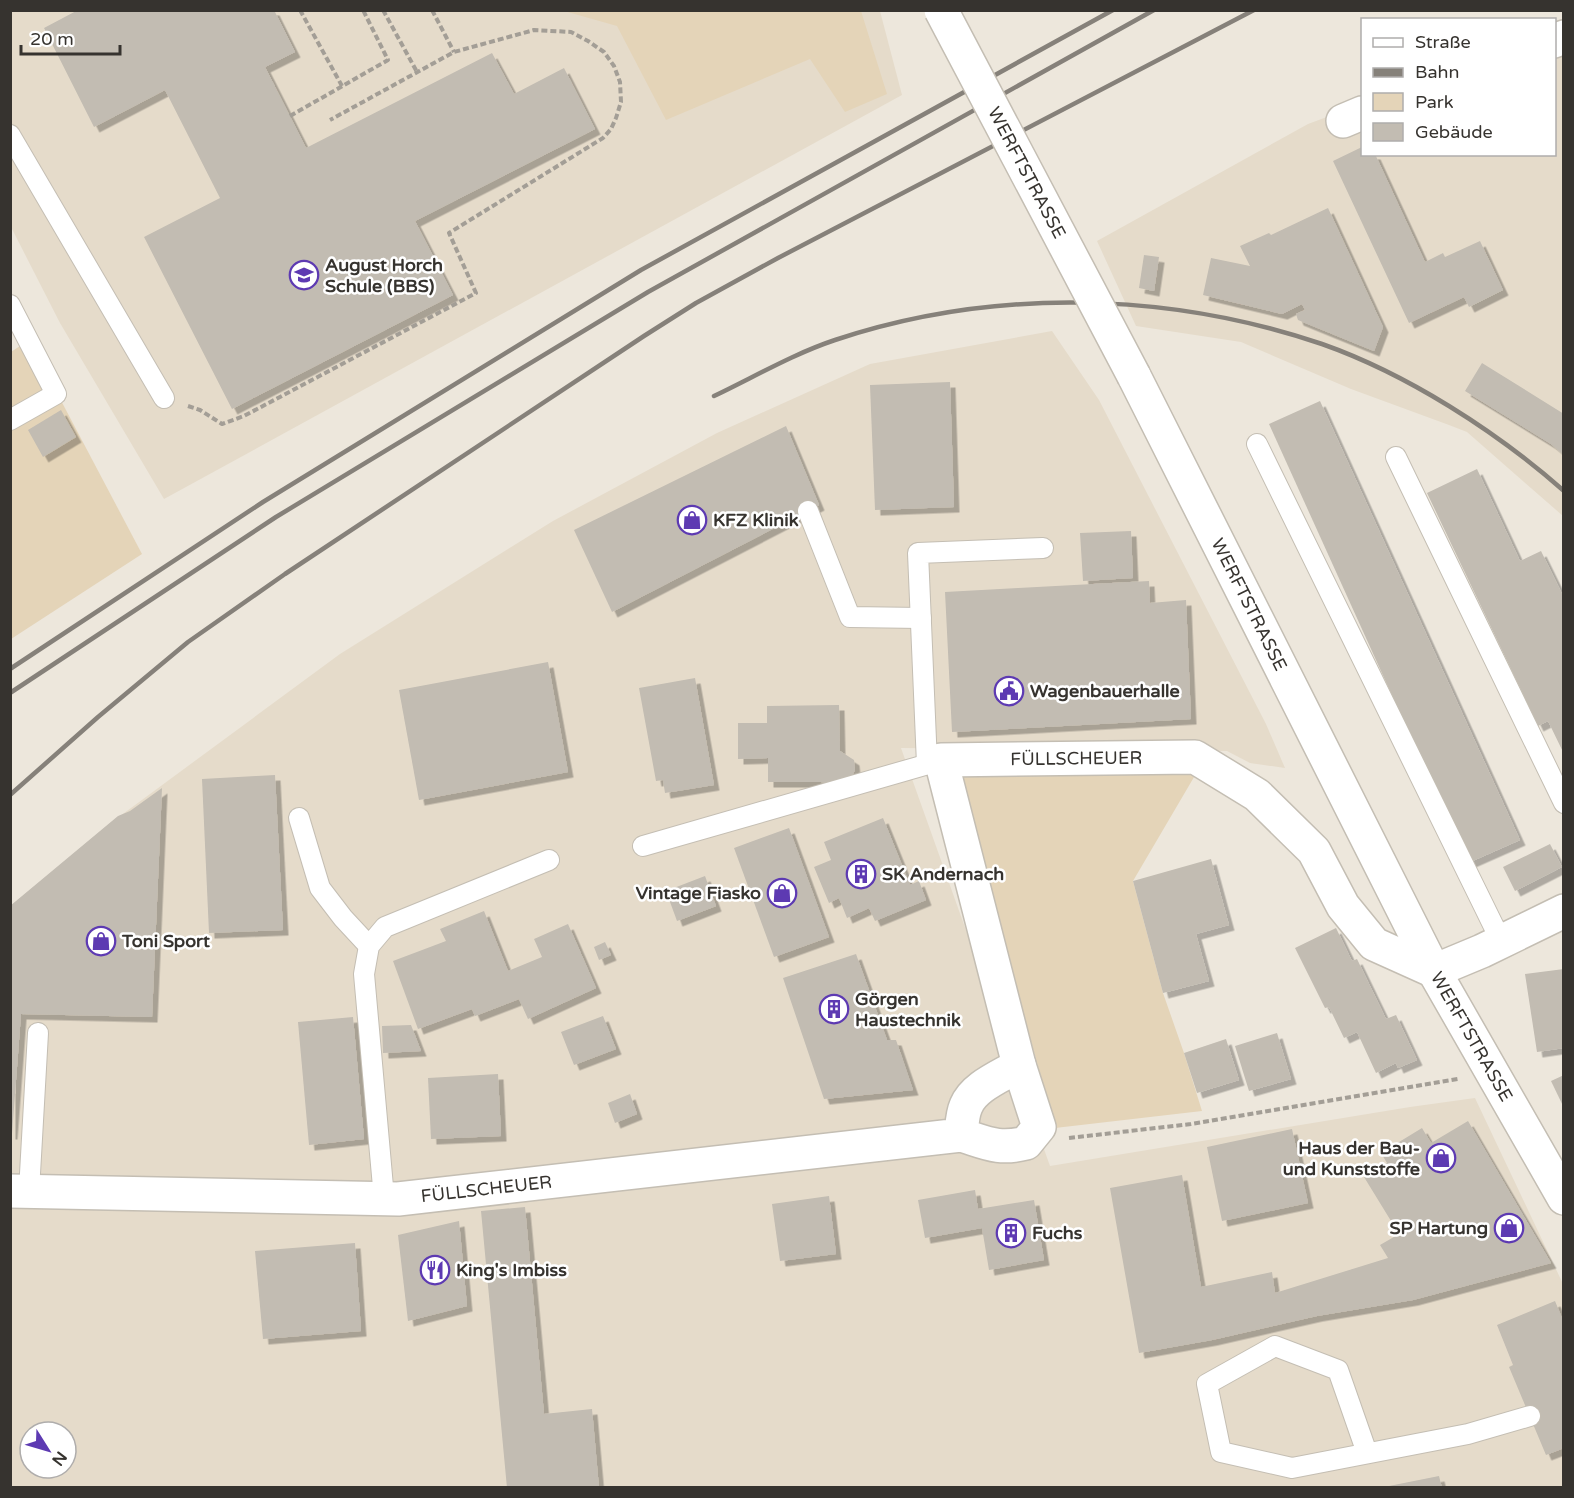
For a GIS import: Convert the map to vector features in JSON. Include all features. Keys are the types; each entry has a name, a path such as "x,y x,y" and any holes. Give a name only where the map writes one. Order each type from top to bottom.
{"street":[{"name":"WERFTSTRASSE","path":"941,10 1134,376 1434,971 1563,1198"},
{"name":"FÜLLSCHEUER","path":"934,762 1195,757 1257,795 1314,851 1343,906 1374,944 1434,971"},
{"path":"934,762 1038,1127 1026,1143"},
{"path":"1434,971 1563,911"},
{"path":"961,1135 966,1105 985,1083 1019,1065"},
{"name":"FÜLLSCHEUER","path":"20,1191 398,1198 961,1135 993,1146 1010,1147 1026,1143"}],"lane":[{"path":"10,135 164,398"},
{"path":"10,305 56,394 10,420"},
{"path":"1257,444 1501,941"},
{"path":"1396,458 1563,803"},
{"path":"808,511 850,617 921,618"},
{"path":"643,846 934,762 921,618 918,553 1043,548"},
{"path":"299,818 320,888 369,946"},
{"path":"384,1198 364,974 369,946 385,927 549,860"},
{"path":"20,1191 38,1032"},
{"path":"1367,1454 1338,1370 1275,1346 1206,1384 1221,1452 1292,1468 1367,1454 1468,1434 1530,1416"}],"path":[{"path":"300,10 342,86"},
{"path":"290,116 388,60 363,10"},
{"path":"382,10 417,72"},
{"path":"432,10 454,52"},
{"path":"164,398 200,410 222,424 244,416 476,293 449,233 603,138 611,129 621,102 620,82 614,66 604,52 588,40 571,32 534,30 454,52 330,120"},
{"path":"1026,1143 1191,1124 1493,1074"}],"shaded area":[{"name":"August Horch Schule (BBS)","path":"11,11 880,11 902,95 164,499 60,323 11,227"},
{"path":"1563,31 1563,516 1467,432 1351,389 1241,342 1136,326 1097,241 1308,124 1361,104 1361,156 1556,156 1556,34"},
{"path":"1052,331 1099,400 1266,724 1285,768 1250,763 1227,751 901,748 1050,1166 1475,1098 1563,1284 1563,1487 11,1487 10,909 112,822 340,654 553,521 717,433 870,364"}],"green space":[{"path":"564,11 861,11 887,94 845,112 810,59 666,120 617,26"},
{"path":"29,340 142,554 11,639 11,352"},
{"path":"956,770 1197,772 1133,881 1163,993 1202,1111 1055,1128"}],"building":[{"path":"78,10 274,10 295,52 265,67 306,148 492,53 514,94 564,68 595,129 415,221 453,295 232,409 144,237 220,198 165,90 94,127 44,28"},
{"path":"1361,147 1361,156 1376,156 1425,262 1443,253 1445,257 1480,241 1503,290 1469,307 1464,297 1409,323 1333,161"},
{"path":"1328,208 1383,327 1374,351 1298,320 1296,314 1305,310 1302,304 1282,314 1203,295 1211,258 1250,266 1240,246 1269,233 1271,235"},
{"path":"1144,255 1159,257 1154,291 1139,288"},
{"path":"1482,363 1564,414 1564,455 1551,444 1465,391"},
{"path":"950,382 954,507 875,510 870,385"},
{"path":"1320,401 1520,840 1468,863 1269,424"},
{"path":"61,410 76,437 43,457 28,430"},
{"name":"KFZ Klinik","path":"786,426 819,505 612,612 574,530"},
{"path":"1477,469 1520,561 1541,551 1564,598 1564,754 1548,721 1538,726 1427,493"},
{"path":"1131,531 1133,578 1083,581 1080,533"},
{"path":"1149,581 1150,603 1186,600 1191,719 952,732 945,592"},
{"path":"548,662 568,772 419,800 399,690"},
{"path":"695,678 714,785 665,793 663,780 656,781 639,688"},
{"path":"839,705 840,751 854,760 855,770 852,776 836,785 821,782 768,782 768,758 738,759 738,723 767,723 767,706"},
{"path":"275,775 283,930 209,933 202,779"},
{"path":"162,788 152,1017 21,1014 12,1134 10,1134 10,906 118,816 130,811"},
{"name":"SK Andernach","path":"883,818 910,885 919,881 926,900 875,921 869,908 847,918 839,898 829,903 814,867 831,860 824,842"},
{"name":"Vintage Fiasko","path":"789,828 829,937 774,957 734,848"},
{"path":"1550,844 1562,867 1515,891 1503,867"},
{"path":"1211,859 1229,925 1196,934 1209,981 1163,993 1133,881"},
{"path":"705,876 716,906 677,921 666,891"},
{"path":"484,911 508,971 542,957 534,939 568,924 596,988 528,1019 519,999 475,1016 472,1009 418,1029 393,961 446,941 440,929"},
{"path":"1336,928 1352,961 1357,959 1386,1019 1396,1015 1417,1060 1398,1068 1396,1063 1376,1073 1357,1032 1344,1038 1329,1007 1325,1008 1295,948"},
{"path":"605,942 611,955 599,960 594,947"},
{"name":"Görgen Haustechnik","path":"856,954 887,1040 896,1040 913,1090 824,1099 783,978"},
{"path":"1564,969 1564,1048 1537,1052 1525,974"},
{"path":"603,1016 616,1049 574,1065 561,1032"},
{"path":"353,1017 364,1139 309,1145 298,1022"},
{"path":"411,1025 421,1051 383,1053 382,1026"},
{"path":"1277,1033 1291,1079 1249,1091 1235,1046"},
{"path":"1226,1039 1239,1080 1197,1093 1184,1053"},
{"path":"498,1074 501,1136 431,1139 428,1078"},
{"path":"1564,1075 1564,1108 1551,1081"},
{"path":"630,1094 637,1114 615,1123 608,1103"},
{"path":"1468,1121 1551,1263 1413,1300 1317,1316 1212,1340 1139,1353 1110,1188 1182,1175 1201,1287 1272,1272 1275,1293 1388,1258 1380,1245 1399,1234 1364,1177 1387,1163 1381,1153 1422,1128 1431,1143"},
{"path":"1292,1129 1308,1203 1222,1221 1207,1147"},
{"name":"Fuchs","path":"975,1190 978,1209 1034,1200 1044,1260 989,1270 982,1228 925,1238 918,1200"},
{"path":"829,1196 836,1254 780,1261 772,1204"},
{"path":"525,1207 544,1414 592,1409 599,1488 507,1488 481,1211"},
{"path":"459,1221 467,1306 408,1321 398,1235"},
{"path":"355,1243 361,1331 263,1339 255,1251"},
{"path":"1555,1301 1564,1323 1564,1448 1546,1455 1509,1367 1513,1365 1497,1325"},
{"path":"1439,1476 1442,1488 1389,1488 1389,1486"}],"railway":[{"path":"10,669 263,502 641,270 1113,10"},
{"path":"10,693 276,517 648,292 1154,10"},
{"path":"10,795 188,642 285,574 696,303 1254,10"},
{"path":"714,396 819,346 895,323 955,311 1017,304 1078,303 1140,306 1202,314 1262,326 1354,356 1449,406 1509,447 1564,491"}],"place":[{"name":"August Horch Schule (BBS)","path":"304,275"},
{"name":"KFZ Klinik","path":"692,520"},
{"name":"Wagenbauerhalle","path":"1009,691"},
{"name":"SK Andernach","path":"861,874"},
{"name":"Vintage Fiasko","path":"782,893"},
{"name":"Toni Sport","path":"101,941"},
{"name":"Görgen Haustechnik","path":"834,1009"},
{"name":"Haus der Bau- und Kunststoffe","path":"1441,1158"},
{"name":"SP Hartung","path":"1509,1228"},
{"name":"Fuchs","path":"1011,1233"},
{"name":"King's Imbiss","path":"435,1270"}]}
